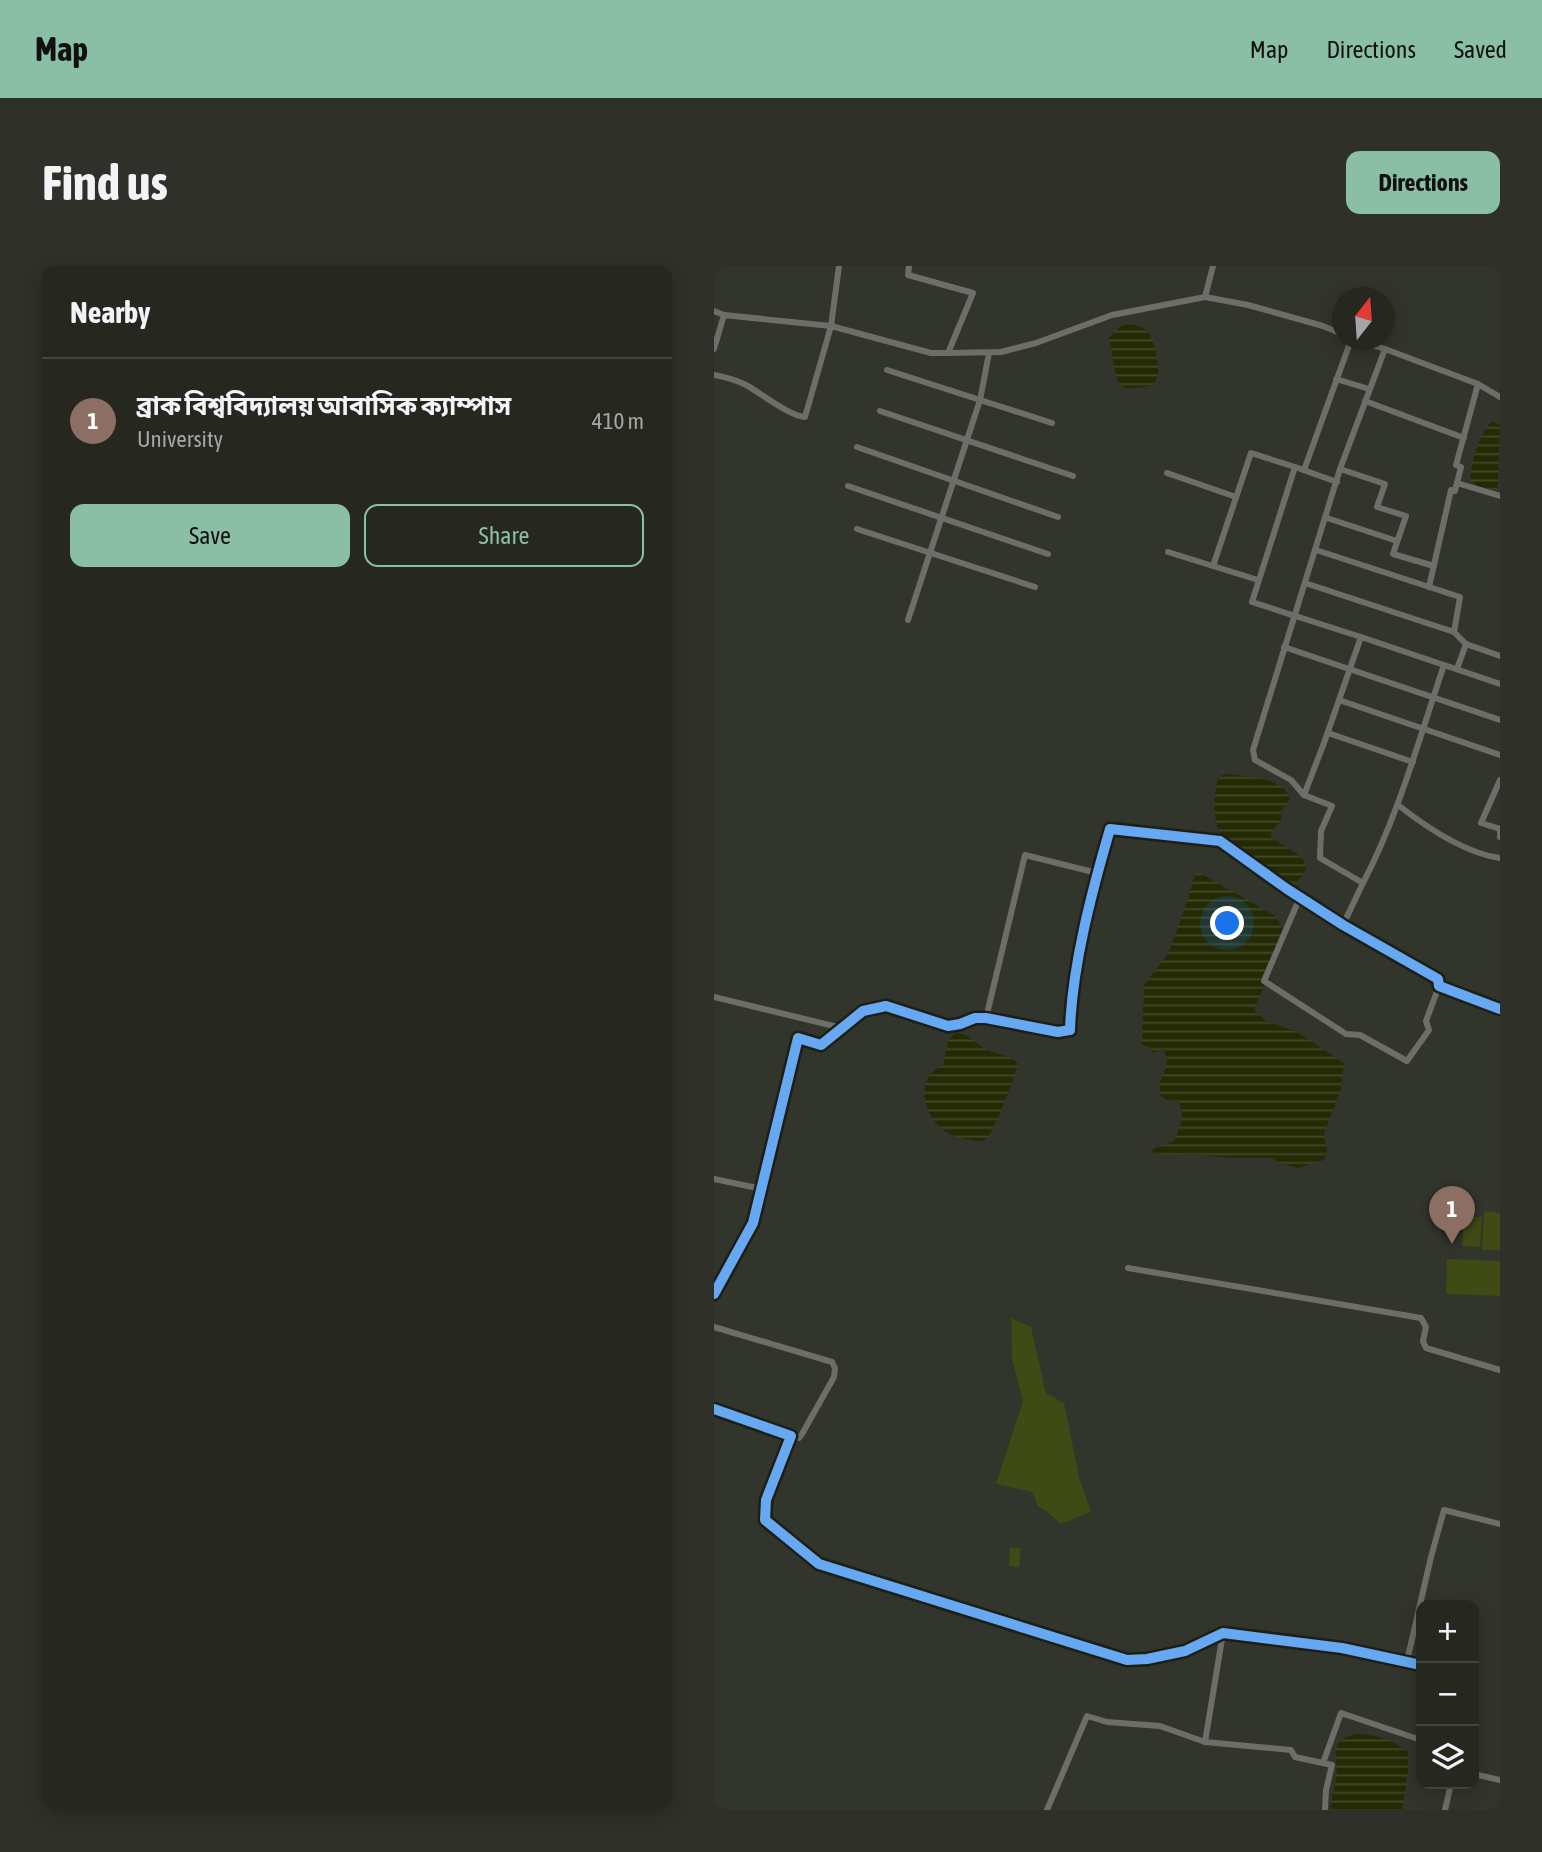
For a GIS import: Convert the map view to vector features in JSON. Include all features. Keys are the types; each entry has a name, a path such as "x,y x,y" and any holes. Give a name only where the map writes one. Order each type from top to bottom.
{"street":[{"path":"714,375 742,383 792,413 805,416 831,326 839,266"},
{"path":"909,266 908,275 973,293 948,353"},
{"path":"1205,297 1213,266"},
{"path":"714,311 724,315 831,326 931,353 1001,352 1037,343 1112,315 1205,297 1248,305 1332,330"},
{"path":"714,349 724,315"},
{"path":"1304,470 1347,350"},
{"path":"1363,883 1320,858 1321,831 1332,806 1304,795 1291,780 1255,760 1253,750 1340,469 1385,350"},
{"path":"1388,350 1478,384 1500,397"},
{"path":"908,620 981,400 989,353"},
{"path":"887,370 1052,423"},
{"path":"1336,379 1369,389"},
{"path":"1429,587 1451,490 1455,491 1461,467 1456,465 1478,384"},
{"path":"1365,401 1464,438"},
{"path":"880,411 1073,476"},
{"path":"857,447 1058,517"},
{"path":"1213,566 1251,453 1337,482"},
{"path":"1295,467 1252,602 1500,684"},
{"path":"1340,469 1385,484 1377,507 1406,516 1393,554 1434,566"},
{"path":"1167,473 1236,497"},
{"path":"1457,483 1500,496"},
{"path":"848,486 1048,554"},
{"path":"1326,518 1398,541"},
{"path":"857,529 1035,587"},
{"path":"1316,550 1460,597 1454,632"},
{"path":"1168,552 1258,580"},
{"path":"1305,583 1454,632 1466,644 1500,656"},
{"path":"1304,795 1361,637"},
{"path":"1457,669 1466,644"},
{"path":"1284,647 1500,719"},
{"path":"1343,925 1377,856 1398,805 1444,665"},
{"path":"1339,700 1500,755"},
{"path":"1328,733 1413,762"},
{"path":"1500,780 1481,823 1500,829 1500,837"},
{"path":"1398,805 1412,817 1457,843 1476,852 1500,858"},
{"path":"714,1294 753,1223 799,1038 821,1045 863,1011 886,1006 948,1026 975,1018 986,1018 1058,1032 1070,1030 1078,965 1097,873 1110,829 1220,842 1343,925 1438,979 1439,986 1426,1021 1429,1030 1407,1061 1360,1035 1346,1034 1264,981 1300,897"},
{"path":"986,1018 1025,855 1097,873"},
{"path":"1439,986 1500,1009"},
{"path":"714,996 842,1028"},
{"path":"714,1180 762,1189"},
{"path":"1128,1268 1420,1318 1426,1327 1423,1341 1426,1348 1500,1370"},
{"path":"714,1326 832,1362 835,1368 834,1377 799,1438 714,1409"},
{"path":"791,1436 766,1500 765,1520 819,1564 1127,1660 1185,1651 1223,1633 1342,1647 1407,1661 1416,1666"},
{"path":"1407,1661 1444,1510 1500,1524"},
{"path":"1205,1742 1223,1633"},
{"path":"1323,1763 1341,1713 1416,1738"},
{"path":"1047,1810 1087,1716 1107,1722 1160,1727 1205,1742 1291,1750 1295,1757 1332,1765 1325,1810"},
{"path":"1479,1775 1500,1780"},
{"path":"1445,1810 1450,1789"}],"shaded area":[{"path":"1130,324 1145,330 1154,345 1158,361 1157,376 1148,386 1124,388 1117,380 1109,337 1121,326"},
{"path":"1494,422 1500,425 1498,491 1477,486 1470,480 1479,442 1486,428"},
{"path":"1228,774 1264,779 1286,791 1290,799 1280,812 1282,818 1270,835 1303,860 1303,874 1295,883 1255,860 1219,830 1214,803 1216,789 1219,776"},
{"path":"1200,873 1277,917 1283,931 1254,1010 1266,1021 1297,1032 1344,1063 1340,1092 1324,1133 1327,1152 1324,1160 1298,1168 1272,1158 1164,1155 1151,1151 1174,1141 1182,1116 1178,1101 1168,1100 1160,1091 1167,1060 1162,1049 1152,1053 1150,1047 1142,1045 1144,985 1168,954 1195,874"},
{"path":"956,1033 968,1037 987,1050 1012,1058 1018,1064 994,1127 983,1141 962,1138 944,1130 932,1117 925,1100 929,1076 943,1065 949,1039"},
{"path":"1484,1211 1500,1213 1500,1250 1482,1250"},
{"path":"1464,1216 1482,1217 1480,1247 1462,1246"},
{"path":"1447,1259 1500,1261 1500,1296 1446,1294"},
{"path":"1011,1318 1031,1327 1046,1393 1064,1403 1079,1477 1091,1512 1061,1524 1037,1506 1033,1492 996,1484 1023,1401 1012,1359"},
{"path":"1010,1547 1021,1549 1019,1567 1009,1566"},
{"path":"1357,1734 1384,1738 1408,1752 1402,1810 1330,1810 1336,1777 1336,1750 1341,1741"}],"cycle path":[{"path":"714,1294 753,1223 798,1038 821,1045 863,1011 886,1006 948,1026 975,1018 986,1018 1058,1032 1070,1030 1079,955 1110,829 1220,841 1343,925 1438,979 1439,986 1500,1009"},
{"path":"714,1409 791,1436 766,1500 765,1520 819,1564 1127,1660 1185,1651 1223,1633 1342,1648 1416,1664"}],"place":[{"name":"ব্রাক বিশ্ববিদ্যালয় আবাসিক ক্যাম্পাস","path":"1452,1244"}]}
